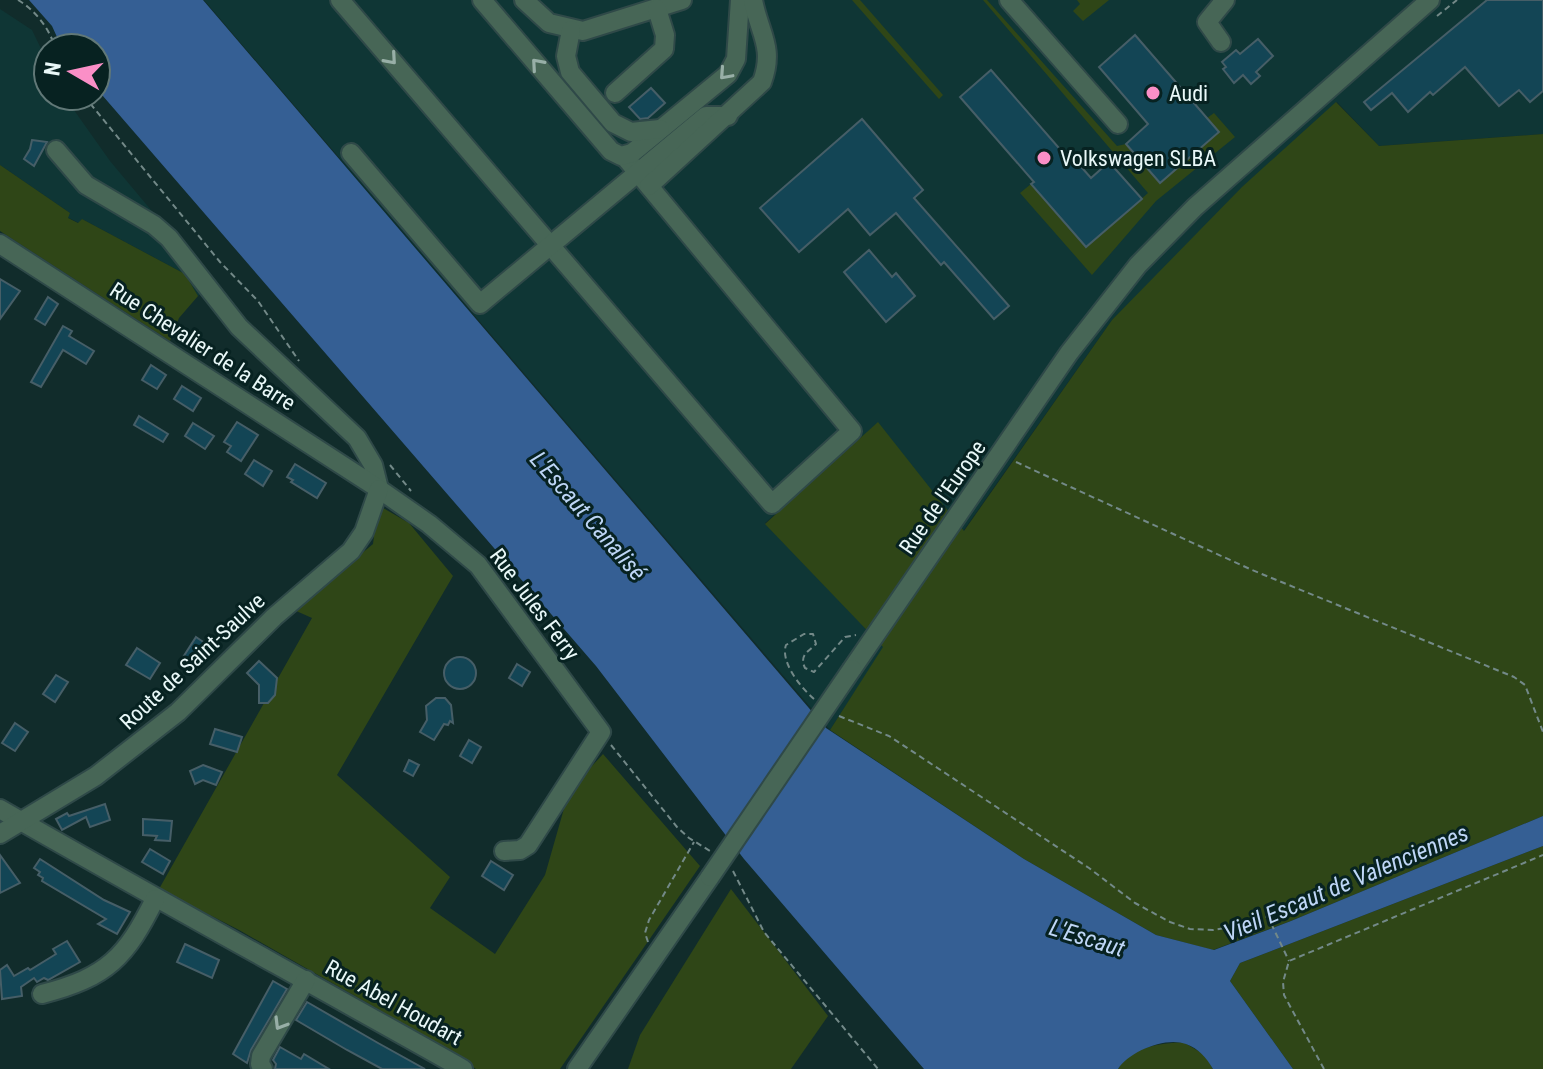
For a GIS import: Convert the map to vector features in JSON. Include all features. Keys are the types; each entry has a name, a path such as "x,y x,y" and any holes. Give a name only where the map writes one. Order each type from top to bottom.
{"street":[{"path":"340,0 772,504 852,431 624,156 611,151 482,0"},
{"path":"524,0 549,23 571,30 593,30 682,0"},
{"path":"624,156 663,129 734,66 740,0"},
{"path":"351,153 480,304 552,246 644,180 706,116 728,116 759,87 766,72 768,47 753,0"},
{"path":"1009,0 1118,124"},
{"path":"1221,42 1207,22 1225,0"},
{"name":"Rue de l'Europe","path":"577,1069 1105,305 1165,236 1423,6"},
{"path":"615,93 664,49 665,35 657,9"},
{"path":"571,30 566,56 570,72 613,123 623,130 636,133 663,129"},
{"path":"56,150 86,185 146,220 169,238 239,327 357,438 373,465 379,489"},
{"name":"Rue Chevalier de la Barre","path":"0,244 379,489"},
{"name":"Rue Jules Ferry","path":"379,489 472,559 601,732"},
{"name":"Route de Saint-Saulve","path":"0,834 79,788 153,734 274,617 344,558 360,539 379,489"},
{"path":"504,851 520,850 528,845 601,732"},
{"path":"0,809 155,899 306,980"},
{"path":"42,994 80,981 114,962 135,938 155,899"},
{"name":"Rue Abel Houdart","path":"263,1069 261,1056 306,980 463,1069"}],"path":[{"path":"18,0 49,32"},
{"path":"97,112 220,262 258,301 307,372"},
{"path":"1000,455 1252,570 1514,677 1525,685 1543,732"},
{"path":"388,462 415,496"},
{"path":"816,701 802,688 785,659 784,651 789,642 807,632 815,636 816,644 802,660 805,668 814,672 845,637 856,635 863,640"},
{"path":"833,713 889,736 1089,868 1135,903 1170,922 1205,930 1232,927 1263,916 1273,922 1289,961 1283,982 1284,995 1324,1069"},
{"path":"601,732 672,821 694,842 717,856"},
{"path":"650,944 646,936 647,925 694,842"},
{"path":"1289,961 1543,855"},
{"path":"731,869 764,932 878,1069"}],"shaded area":[{"path":"204,0 1543,0 1543,134 1379,146 1337,102 1112,320 963,531 878,423 765,523 884,647 830,730"},
{"path":"0,9 33,32 32,112 75,112 110,161 212,283 198,296 185,274 82,219 79,223 67,217 70,213 0,165"}],"green space":[{"path":"852,0 860,0 943,95 939,99"},
{"path":"983,0 987,0 1117,146 1126,144 1160,183 1219,132 1207,118 1214,113 1235,137 1156,201 1092,275 1020,193 1031,184 1086,247 1148,193"},
{"path":"1077,0 1109,0 1083,21 1073,11 1080,4"},
{"path":"1336,102 1379,146 1543,134 1543,816 1291,921 1213,950 1156,935 1024,859 830,730 883,647 765,524 878,422 964,531 1112,320 1242,187"},
{"path":"0,165 70,213 68,218 78,223 82,219 185,274 198,296 179,318 170,341 0,231"},
{"path":"378,505 409,523 453,576 337,775 450,877 430,908 495,954 545,875 569,791 603,754 700,866 560,1069 476,1069 239,930 159,889 312,618 294,610 373,544"},
{"path":"1543,846 1543,1069 1293,1069 1230,981 1240,963"},
{"path":"731,889 828,1016 791,1069 628,1069 640,1035"},
{"path":"1183,1042 1205,1055 1213,1069 1118,1069 1138,1051 1155,1045"}],"water":[{"path":"29,0 203,0 826,728 1024,859 1156,935 1214,950 1543,816 1543,846 1240,963 1230,981 1293,1069 1213,1069 1198,1051 1186,1044 1168,1042 1148,1047 1130,1057 1118,1069 924,1069 744,859 596,666 112,106 112,32 55,32"}],"building":[{"path":"1487,0 1543,0 1543,91 1530,102 1519,90 1499,106 1465,67 1408,112 1392,93 1371,110 1364,102"},
{"name":"Audi","path":"1135,35 1219,132 1160,183 1126,144 1148,124 1099,67"},
{"path":"1258,39 1273,56 1256,72 1260,76 1251,84 1243,75 1234,83 1223,69 1226,67 1222,62 1236,50 1240,54"},
{"name":"Volkswagen SLBA","path":"991,70 1065,155 1068,152 1091,178 1109,162 1142,199 1086,247 960,97"},
{"path":"651,88 665,103 648,118 640,119 629,107"},
{"path":"862,119 923,190 914,198 1009,306 994,319 896,213 870,235 848,209 799,252 760,208"},
{"path":"32,140 47,142 34,166 24,159"},
{"path":"869,250 892,277 896,273 915,296 886,322 844,272"},
{"path":"0,279 20,291 0,319"},
{"path":"48,297 58,304 45,325 35,319"},
{"path":"63,326 72,331 69,336 94,351 86,364 63,350 41,387 31,382"},
{"path":"151,365 166,375 157,389 142,380"},
{"path":"182,386 201,398 193,411 174,399"},
{"path":"139,416 168,434 163,442 134,425"},
{"path":"237,422 258,435 241,461 227,452 231,446 224,442"},
{"path":"193,423 214,436 205,449 185,436"},
{"path":"254,460 272,471 263,486 245,474"},
{"path":"295,464 326,483 317,498 287,477"},
{"path":"196,637 212,648 195,671 180,662"},
{"path":"137,648 160,663 150,679 126,665"},
{"path":"460,657 472,661 476,673 472,685 460,689 448,685 444,673 448,661"},
{"path":"259,661 277,678 275,695 268,703 259,703 259,685 247,673"},
{"path":"517,664 530,672 522,686 509,678"},
{"path":"56,675 68,682 55,702 43,694"},
{"path":"436,698 445,698 451,705 453,723 444,724 434,740 420,732 427,720 426,706"},
{"path":"15,723 28,732 15,751 2,743"},
{"path":"215,729 242,737 237,752 210,744"},
{"path":"469,740 481,747 472,763 460,756"},
{"path":"409,760 419,765 413,776 404,771"},
{"path":"203,765 222,772 216,785 203,780 195,784 190,771"},
{"path":"105,804 110,820 90,827 86,817 62,830 56,819 67,813 69,816"},
{"path":"143,819 172,821 170,841 143,835"},
{"path":"150,849 170,861 163,874 142,862"},
{"path":"0,855 20,883 0,893"},
{"path":"40,859 104,900 130,912 117,934 98,924 106,919 42,881 43,878 38,875 40,872 34,868"},
{"path":"491,861 513,875 504,890 482,876"},
{"path":"67,941 80,962 48,980 44,978 37,982 34,978 21,987 22,996 2,999 0,970 7,965 14,976 28,968 30,970 56,954 53,949"},
{"path":"185,944 219,960 212,978 177,962"},
{"path":"273,981 287,989 251,1050 247,1063 233,1054"},
{"path":"307,1002 425,1069 382,1069 347,1050 296,1020"},
{"path":"280,1047 301,1059 304,1054 329,1069 275,1069 273,1060"}],"place":[{"name":"Audi","path":"1153,93"},
{"name":"Volkswagen SLBA","path":"1044,158"}],"water label":[{"name":"L'Escaut Canalisé","path":"588,516"},
{"name":"Vieil Escaut de Valenciennes","path":"1346,883"},
{"name":"L'Escaut","path":"1087,938"}]}
